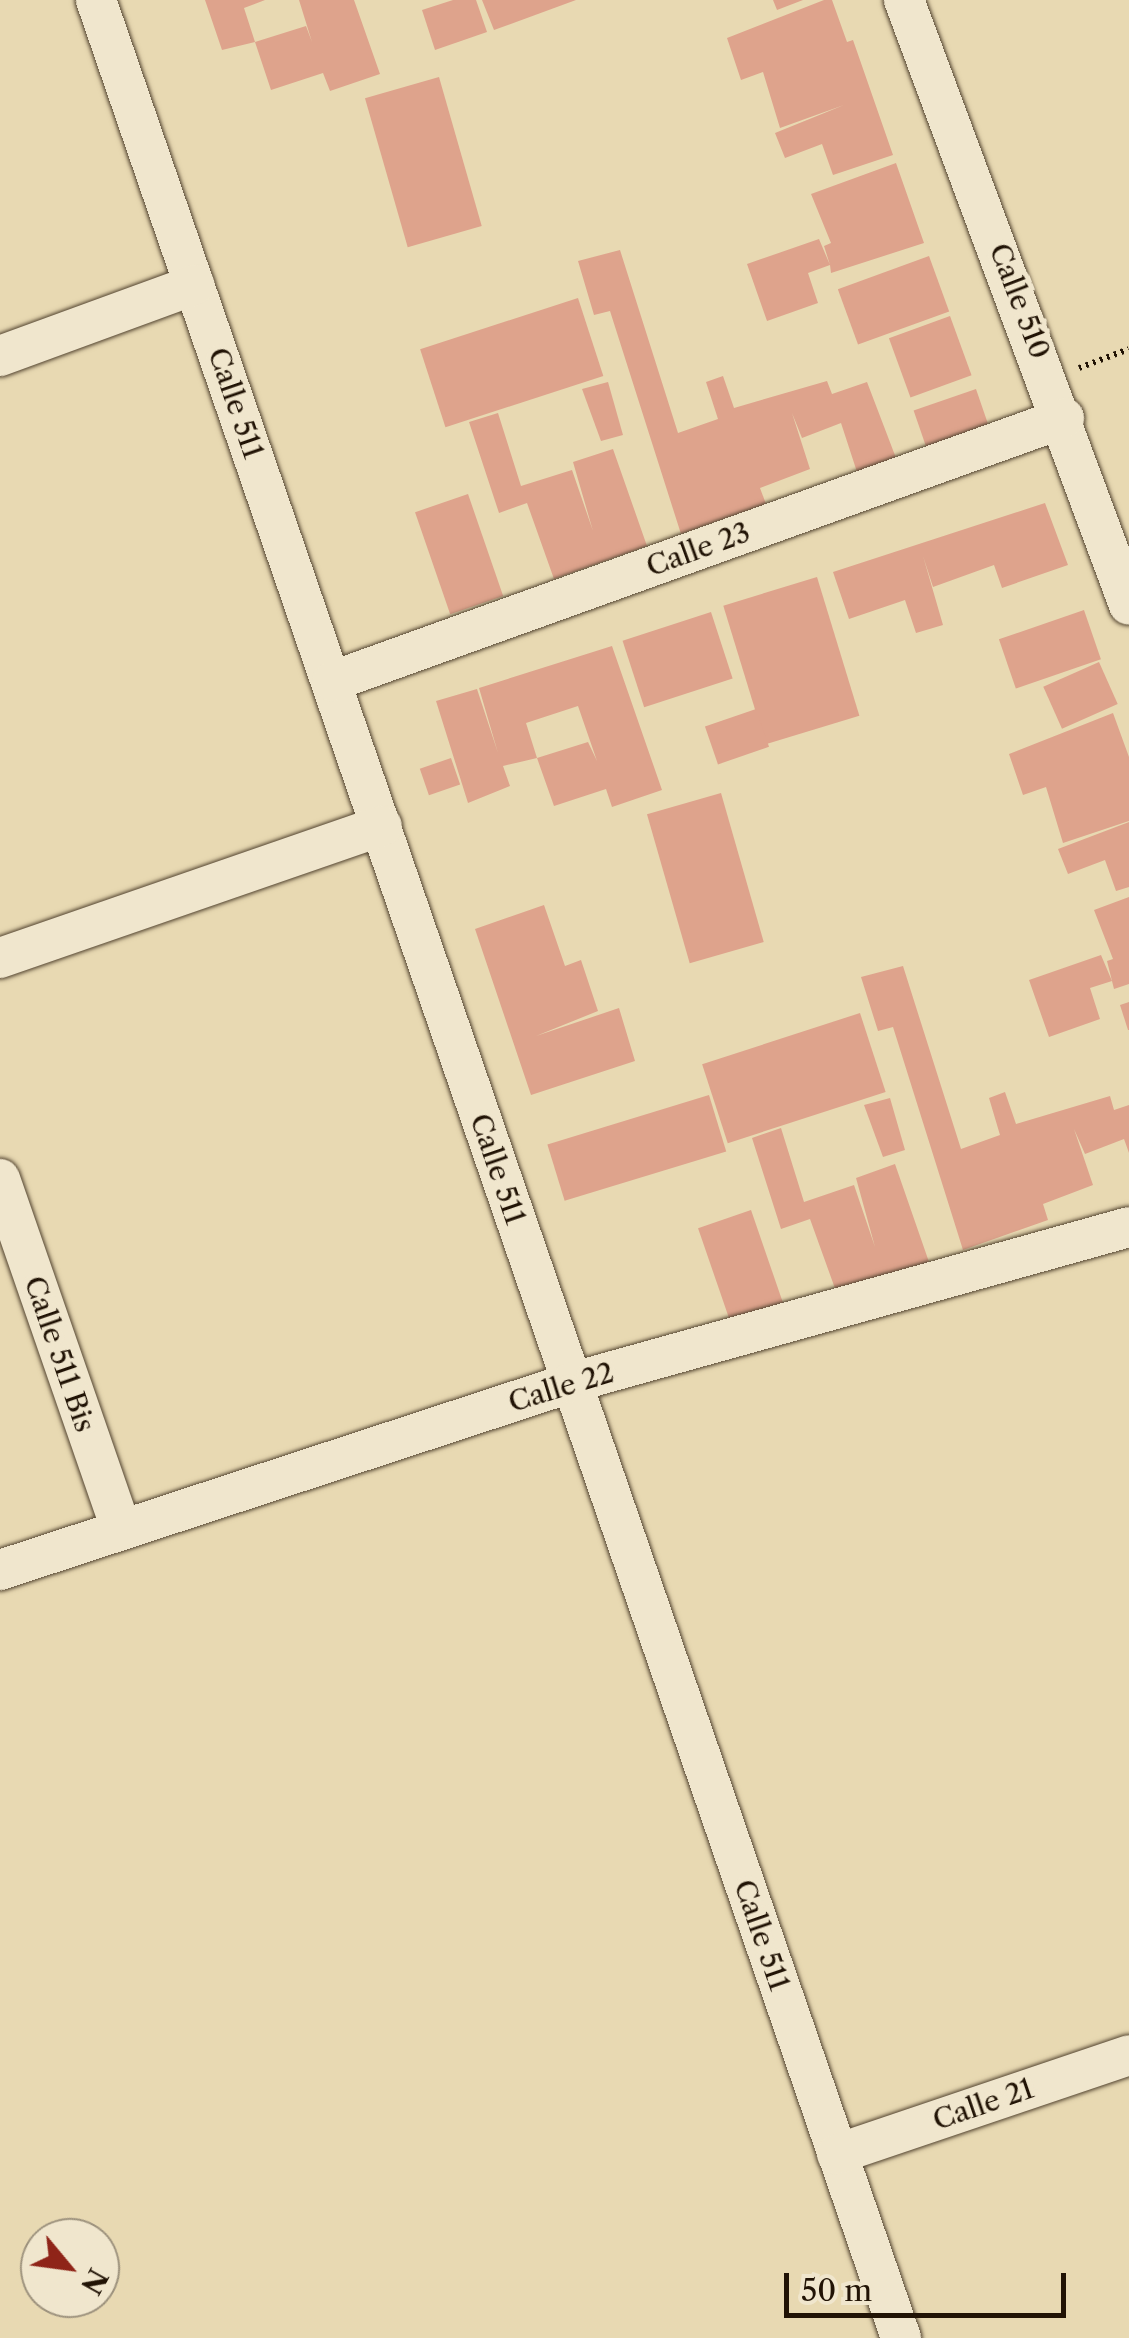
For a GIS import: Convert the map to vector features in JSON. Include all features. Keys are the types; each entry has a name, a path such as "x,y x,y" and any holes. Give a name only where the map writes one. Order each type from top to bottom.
{"street":[{"name":"Calle 511","path":"96,0 901,2338"},
{"name":"Calle 510","path":"904,0 1064,418 1129,605"},
{"path":"0,356 194,285"},
{"name":"Calle 23","path":"332,681 1064,418"},
{"path":"0,958 382,826"},
{"name":"Calle 511 Bis","path":"0,1179 121,1528"},
{"name":"Calle 22","path":"0,1570 570,1383 1129,1227"},
{"name":"Calle 21","path":"838,2154 1129,2055"}],"path":[{"path":"1049,378 1129,349"}],"building":[{"path":"205,0 265,0 244,8 255,42 222,50"},
{"path":"299,0 354,0 380,74 330,91 323,73 271,90 255,42 306,26 312,42"},
{"path":"453,0 476,0 487,32 435,50 422,10"},
{"path":"482,0 576,0 494,30"},
{"path":"773,0 803,0 777,10"},
{"path":"832,0 847,42 853,40 893,155 833,175 822,144 785,158 775,133 844,105 780,128 763,72 741,80 727,38"},
{"path":"439,77 482,226 408,247 365,98"},
{"path":"896,163 924,243 831,273 824,246 831,243 811,194"},
{"path":"819,239 830,265 808,273 818,303 767,321 747,264"},
{"path":"620,250 678,433 718,419 706,382 723,376 734,408 827,381 832,394 867,382 896,458 857,472 841,423 802,438 792,413 810,469 760,488 766,504 681,534 610,311 594,315 578,261"},
{"path":"929,256 949,311 858,345 838,289"},
{"path":"578,298 603,376 445,427 420,349"},
{"path":"950,316 972,375 910,397 889,338"},
{"path":"608,382 623,435 601,441 582,389"},
{"path":"976,389 989,426 926,447 914,410"},
{"path":"498,413 521,486 572,470 593,531 573,462 613,449 647,546 554,579 527,503 499,513 469,422"},
{"path":"468,494 503,596 450,614 415,512"},
{"path":"1045,503 1068,565 1002,588 994,565 933,587 923,556 943,625 916,633 905,600 849,619 833,572"},
{"path":"817,577 859,716 766,744 723,606"},
{"path":"1084,610 1101,659 1016,688 999,639"},
{"path":"711,612 733,679 644,707 623,641"},
{"path":"612,646 662,790 612,807 606,789 554,806 537,758 503,766 510,786 468,803 436,701 477,689 498,753 479,688","holes":["578,706 597,761 588,742 537,758 526,723"]},
{"path":"1099,662 1118,704 1062,729 1043,687"},
{"path":"756,709 769,747 718,764 705,727"},
{"path":"1113,713 1129,757 1129,821 1063,843 1046,787 1023,795 1009,754"},
{"path":"451,758 460,784 429,795 420,769"},
{"path":"721,793 764,942 690,963 647,814"},
{"path":"1129,822 1129,887 1116,891 1105,860 1068,874 1058,849"},
{"path":"1129,897 1129,984 1114,989 1107,961 1113,959 1094,910"},
{"path":"544,905 565,966 581,960 598,1011 536,1036 619,1008 635,1061 531,1095 475,929"},
{"path":"1101,955 1112,981 1090,988 1100,1019 1049,1037 1029,980"},
{"path":"903,966 961,1149 1000,1135 989,1098 1005,1092 1016,1124 1110,1096 1114,1110 1129,1105 1129,1153 1124,1139 1085,1154 1074,1129 1093,1185 1043,1204 1048,1220 963,1250 893,1027 878,1031 861,977"},
{"path":"1129,1002 1129,1030 1128,1030 1120,1005"},
{"path":"860,1013 886,1092 728,1143 702,1064"},
{"path":"709,1095 726,1151 565,1201 547,1144"},
{"path":"890,1098 905,1150 883,1157 864,1105"},
{"path":"781,1128 804,1202 854,1185 875,1247 856,1178 895,1164 929,1262 837,1294 810,1219 781,1229 752,1138"},
{"path":"751,1210 786,1313 734,1331 698,1228"}]}
